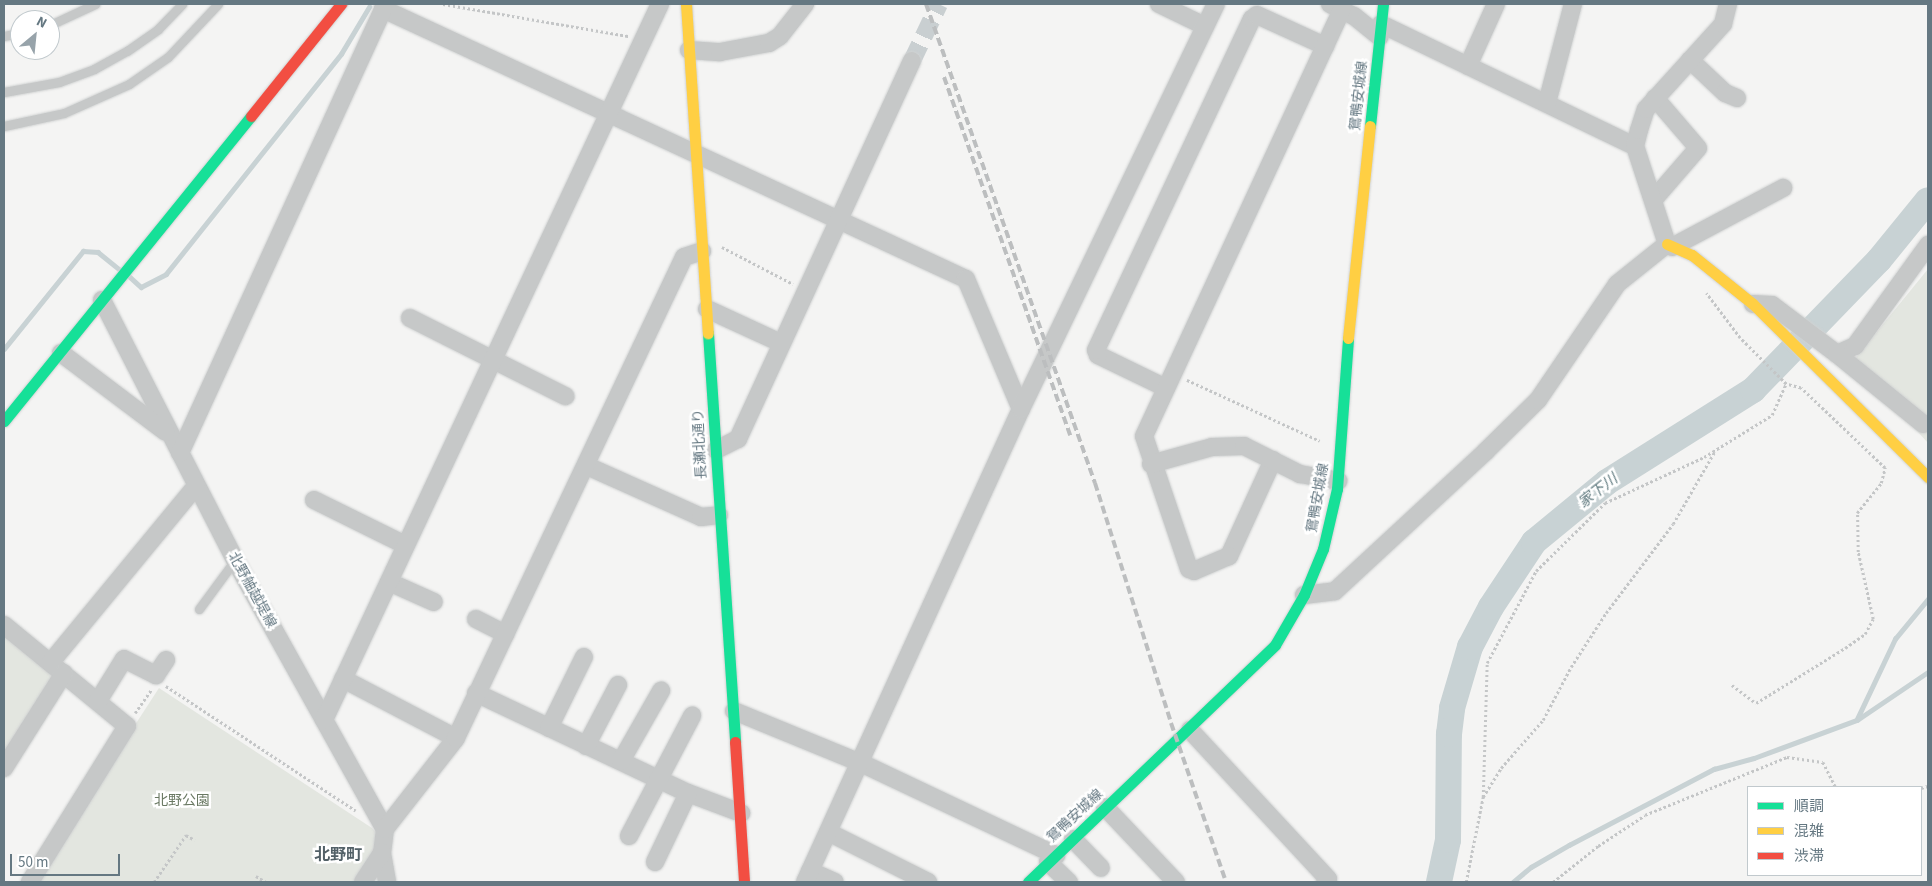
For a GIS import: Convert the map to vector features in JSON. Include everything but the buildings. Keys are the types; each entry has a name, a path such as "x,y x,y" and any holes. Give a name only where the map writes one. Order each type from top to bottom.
{"street":[{"path":"4,420 61,353 341,4"},
{"path":"324,720 608,110 660,4"},
{"name":"長瀬北通り","path":"686,4 697,154 710,248 707,309 744,882"},
{"path":"689,50 720,52 769,43 780,36 805,4"},
{"path":"1160,4 1206,26"},
{"path":"836,882 808,876 1021,409 1216,4"},
{"name":"鴛鴨安城線","path":"1028,882 1105,807 1190,730 1274,645 1304,595 1323,549 1338,481 1348,332 1383,4"},
{"path":"1468,66 1496,4"},
{"path":"1547,103 1572,4"},
{"path":"1669,245 1635,146 1646,109 1723,24 1728,4"},
{"path":"180,453 384,6 608,110 697,154 840,218 966,279 1021,409"},
{"path":"1273,460 1229,556 1194,570 1186,563 1151,464 1144,436 1325,46 1336,7 1381,31 1468,66 1635,146"},
{"path":"1170,381 1098,355 1096,350 1252,19 1257,15 1325,46"},
{"path":"1690,60 1725,93 1737,98"},
{"path":"716,450 738,438 912,61"},
{"path":"1654,199 1698,148 1656,98"},
{"path":"1304,595 1335,590 1538,400 1617,284 1631,270 1669,245 1783,188"},
{"path":"1837,354 1855,346 1928,244"},
{"path":"1669,245 1692,254 1753,304 1928,477"},
{"path":"387,882 382,853 385,829 456,738 476,693 587,466 684,257 710,248"},
{"name":"北野舳越堤線","path":"102,300 235,560 385,829"},
{"path":"1753,304 1772,305 1837,354 1923,424"},
{"path":"707,309 781,344"},
{"path":"410,318 565,396"},
{"path":"61,353 170,435"},
{"path":"1151,464 1212,447 1244,446 1300,474 1338,481"},
{"path":"587,466 701,517 719,515"},
{"path":"51,662 196,486"},
{"path":"314,500 405,545"},
{"path":"389,582 434,602"},
{"path":"476,619 505,634"},
{"path":"4,624 98,700 126,726 30,882"},
{"path":"549,728 584,657"},
{"path":"98,700 124,659 156,675 166,660"},
{"path":"4,768 64,673"},
{"path":"343,678 456,738"},
{"path":"586,746 618,685"},
{"path":"621,761 661,691"},
{"path":"476,693 688,793 741,814"},
{"path":"734,711 861,763 1052,858 1070,882"},
{"path":"630,836 692,716"},
{"path":"1190,730 1328,879 1325,882"},
{"path":"655,862 688,793"},
{"path":"1105,807 1176,882"},
{"path":"828,832 928,882"},
{"path":"1073,839 1101,868"},
{"path":"363,882 382,853"}],"lane":[{"path":"60,20 95,4"},
{"path":"4,92 59,82 94,69 143,40 182,4"},
{"path":"4,126 64,114 129,84 180,46 218,4"},
{"path":"199,609 235,560"}],"path":[{"path":"443,4 642,38"},
{"path":"710,248 805,290"},
{"path":"1702,287 1740,338 1786,384 1801,388 1885,468 1881,484 1857,513 1858,552 1873,619 1864,634 1852,644 1756,703 1732,685"},
{"path":"1170,381 1341,451"},
{"path":"1466,882 1483,797 1488,663 1536,571 1605,503 1716,450 1772,415 1786,384"},
{"path":"1483,797 1501,768 1543,720 1576,659 1606,613 1673,524 1716,450"},
{"path":"158,681 363,816"},
{"path":"126,726 153,688"},
{"path":"1553,882 1598,846 1645,816 1787,756 1823,762 1835,786"},
{"path":"154,882 186,835 195,840"},
{"path":"256,876 266,882"}],"green space":[{"path":"1928,269 1928,443 1853,361"},
{"path":"4,630 58,673 4,757"},
{"name":"北野公園","path":"159,688 372,828 380,837 376,852 357,882 33,882"}],"waterway":[{"path":"130,277 141,287 166,274 341,54 369,7"},
{"name":"家下川","path":"1439,882 1448,840 1449,734 1452,708 1470,647 1491,607 1534,542 1607,482 1753,390 1879,260 1928,200"},
{"path":"4,349 83,251 98,252 118,268"},
{"path":"1857,719 1895,639 1928,599"},
{"path":"1513,882 1531,867 1569,845 1714,769 1754,758 1857,720 1928,672"}],"tunnel":[{"path":"912,61 939,4"}],"railway":[{"path":"926,4 1095,483 1171,723 1226,882"},
{"path":"944,77 1070,435"}],"traffic: fast":[{"path":"1370,126 1383,4"},
{"path":"4,421 251,116"},
{"path":"708,333 735,742"},
{"path":"1028,882 1275,645 1304,595 1323,549 1337,489 1348,338"}],"traffic: slow":[{"path":"686,4 708,333"},
{"path":"1348,338 1370,126"},
{"path":"1667,244 1692,255 1753,304 1928,477"}],"traffic: jam":[{"path":"251,116 341,4"},
{"path":"735,742 744,882"}],"district":[{"name":"北野町","path":"338,855"}]}
